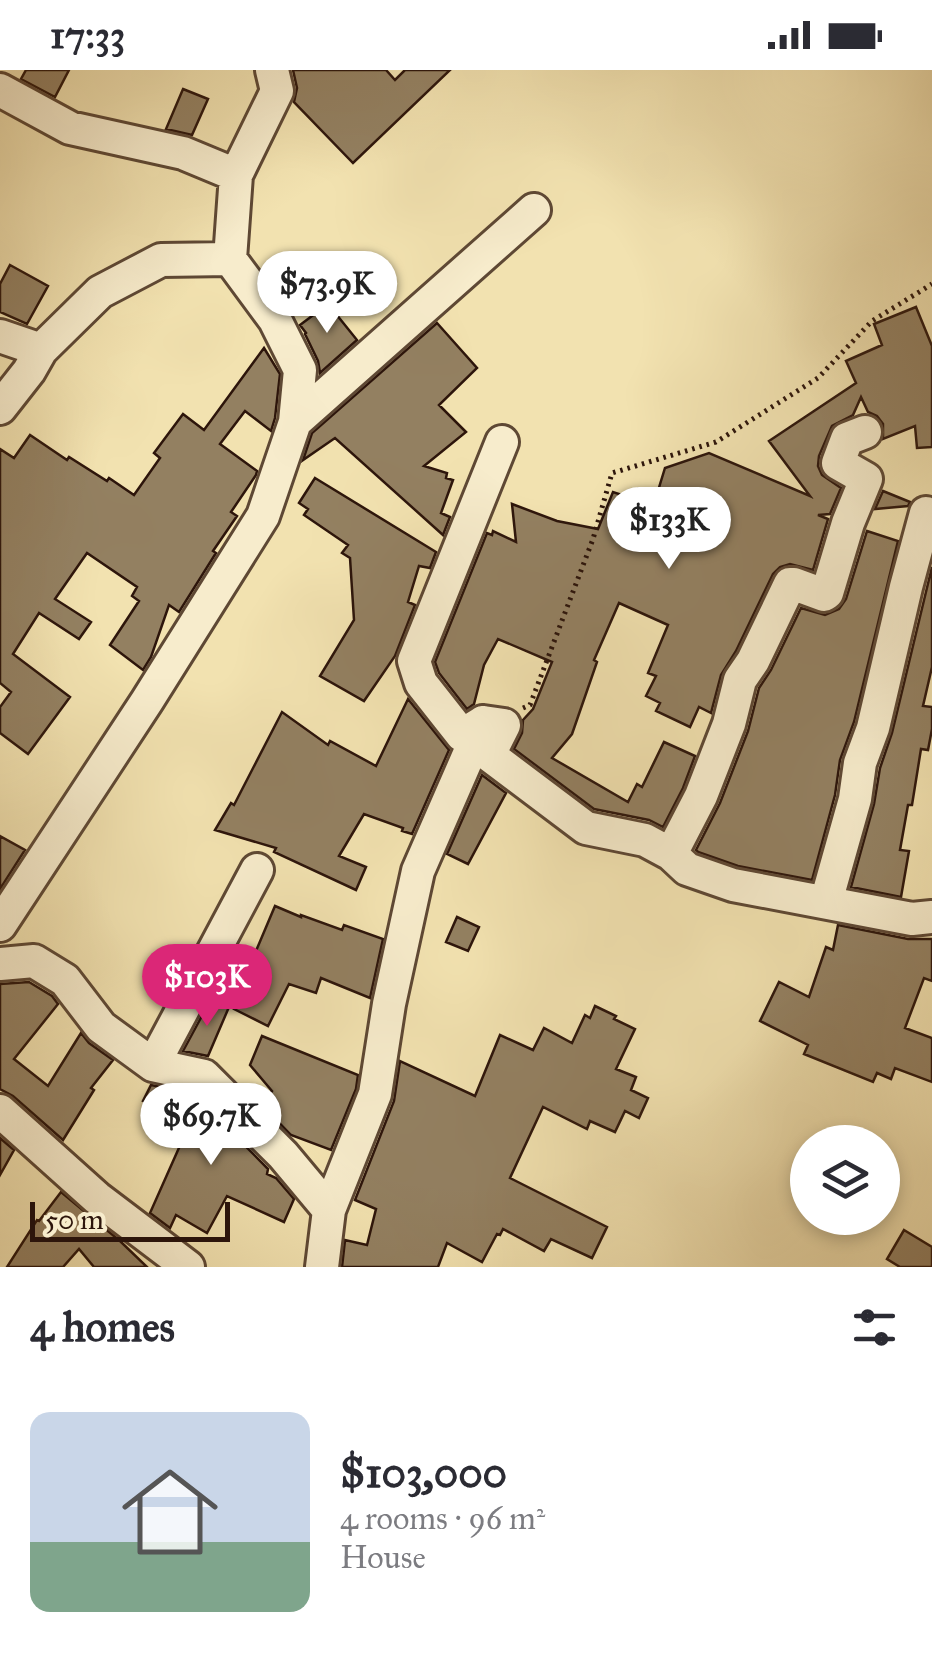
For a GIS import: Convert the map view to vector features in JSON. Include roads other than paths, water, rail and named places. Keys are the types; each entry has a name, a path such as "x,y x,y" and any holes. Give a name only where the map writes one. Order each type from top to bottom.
{"street":[{"path":"0,926 263,516 295,422 300,370 276,320 230,258 236,176 277,91 270,70"},
{"path":"0,90 70,128 183,153 236,176"},
{"path":"295,422 534,210"},
{"path":"0,408 30,371 41,350 100,292 161,260 230,258"},
{"path":"0,336 41,350"},
{"path":"671,854 730,724 740,680 754,660 790,584 815,594 827,593 848,522 866,479 838,463 847,439 865,432"},
{"path":"502,442 414,660 421,683 462,735 483,722 504,725 489,754 586,828 645,840 671,854 687,869 734,885 912,919 932,917"},
{"path":"826,902 856,798 860,763 873,728 926,514"},
{"path":"322,1267 328,1210 375,1094 389,1004 418,871 483,722"},
{"path":"153,1064 257,870"},
{"path":"0,964 34,962 64,980 101,1027 153,1064 204,1076 283,1155 328,1210"},
{"path":"0,1112 97,1198 188,1267"}]}
